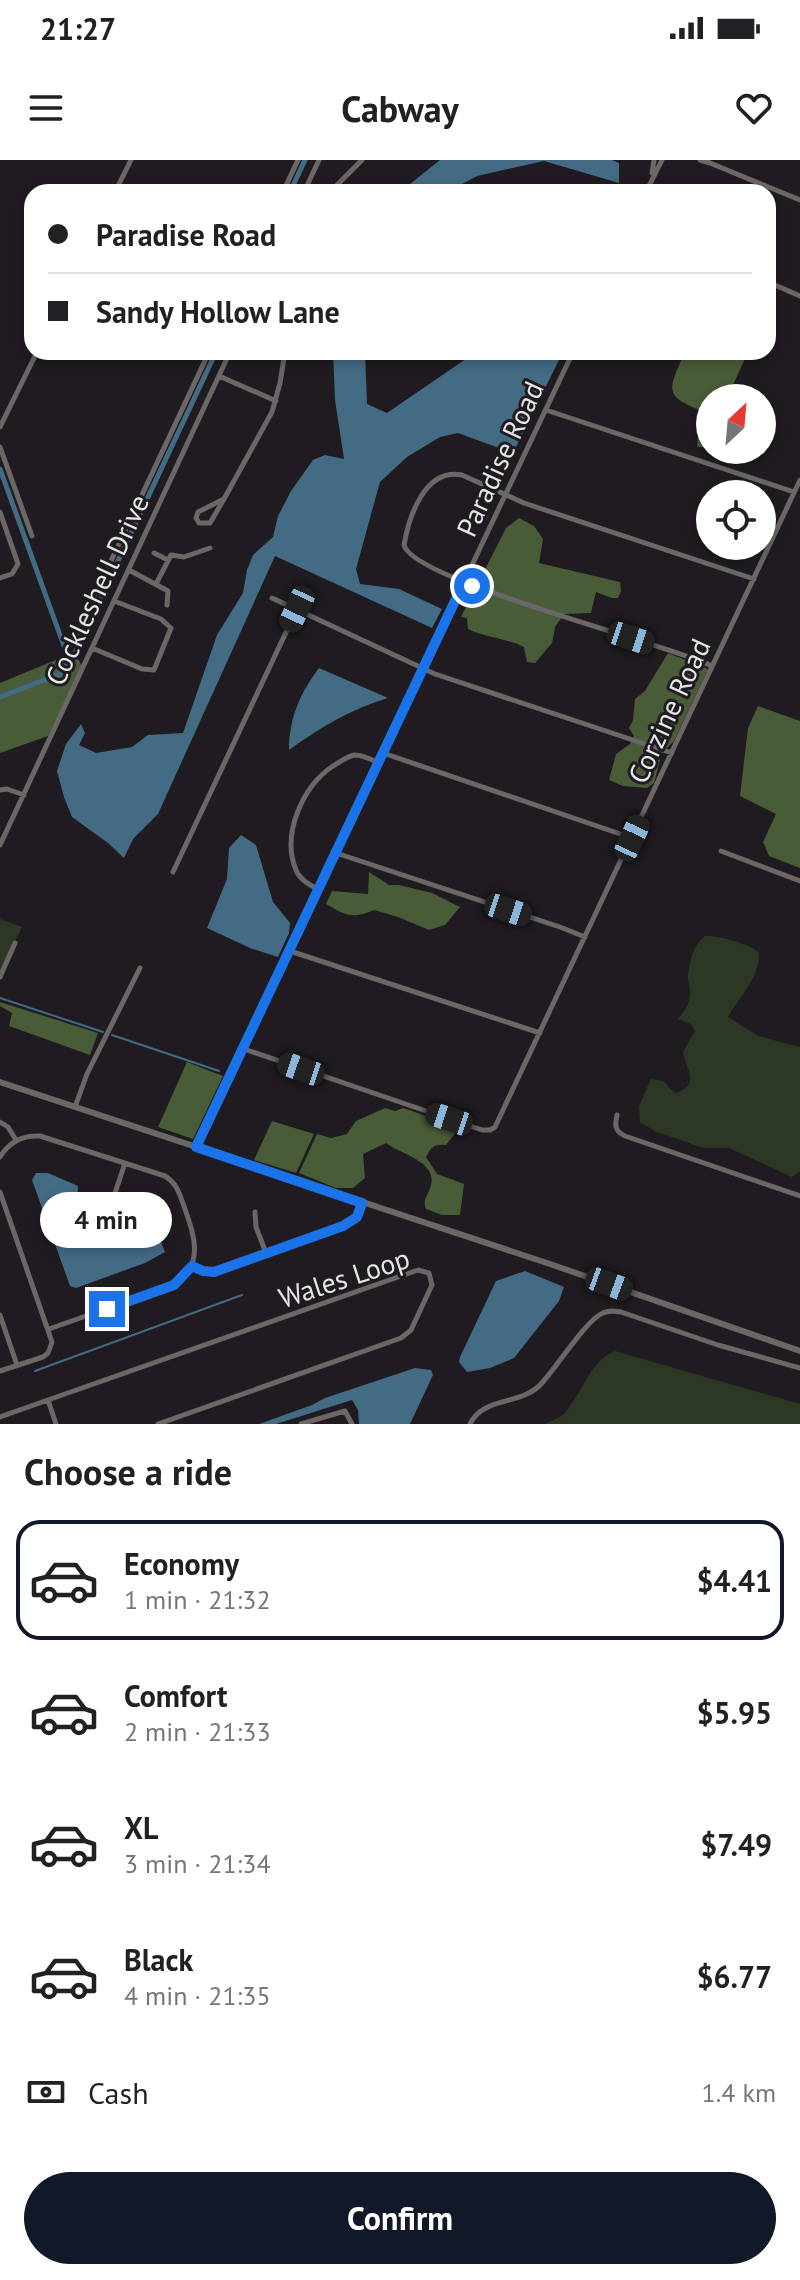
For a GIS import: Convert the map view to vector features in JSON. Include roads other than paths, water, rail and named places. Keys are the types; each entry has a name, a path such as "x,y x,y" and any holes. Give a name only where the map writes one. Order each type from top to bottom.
{"street":[{"path":"119,184 131,160"},
{"path":"287,184 298,160"},
{"path":"308,184 319,160"},
{"path":"338,184 362,160"},
{"path":"652,178 654,160"},
{"path":"649,184 662,160"},
{"path":"705,161 761,184"},
{"path":"776,190 800,200"},
{"path":"776,286 800,296"},
{"path":"0,427 33,360"},
{"path":"73,642 205,360"},
{"name":"Cockleshell Drive","path":"0,845 226,360"},
{"path":"224,499 198,512 196,518 199,523 210,523 224,499 276,401 284,360"},
{"name":"Paradise Road","path":"196,1147 568,360"},
{"path":"219,376 276,401"},
{"path":"546,410 794,492"},
{"path":"0,447 32,536"},
{"path":"712,666 464,582 414,559 405,551 405,539 419,499 430,485 451,474 462,475 505,495 754,579"},
{"name":"Corzine Road","path":"244,1049 400,1103 490,1130 499,1122 800,480"},
{"path":"0,512 18,564 12,574 0,578"},
{"path":"156,584 171,555 184,557 210,548"},
{"path":"154,553 168,560"},
{"path":"129,570 168,591 167,605"},
{"path":"272,598 424,669 672,753"},
{"path":"92,648 142,669 154,670 171,628 161,619 114,601"},
{"path":"173,872 297,609"},
{"path":"383,753 632,838"},
{"path":"319,890 298,875 294,864 294,827 300,807 319,778 347,758 358,755 379,763"},
{"path":"0,790 7,789 24,795"},
{"path":"0,832 10,824"},
{"path":"721,851 800,881"},
{"path":"336,853 585,937"},
{"path":"0,977 15,943"},
{"path":"290,951 540,1033"},
{"path":"75,1108 87,1074 140,968"},
{"path":"0,1082 553,1265 800,1351"},
{"path":"617,1115 615,1125 619,1133 625,1136 800,1196"},
{"path":"0,1122 8,1127 16,1140"},
{"path":"0,1157 16,1140 29,1136 46,1137 165,1176 174,1183 195,1240 192,1266 174,1285 49,1329"},
{"path":"112,1202 125,1163"},
{"path":"0,1192 52,1342 48,1353 0,1371"},
{"path":"192,1266 214,1272 348,1224 357,1217 362,1203"},
{"path":"255,1212 256,1227 266,1253"},
{"name":"Wales Loop","path":"0,1417 418,1270 429,1273 432,1285 411,1330 401,1338 158,1424"},
{"path":"470,1424 478,1411 486,1406 519,1399 540,1386 593,1320 605,1312 621,1312 718,1345 800,1368"},
{"path":"0,1315 17,1365"},
{"path":"48,1400 56,1424"},
{"path":"301,1424 345,1411 352,1424"}],"water":[{"path":"440,160 612,160 619,163 619,183 544,161 477,176 462,184 410,184"},
{"path":"333,360 365,360 367,404 387,413 464,360 559,360 513,453 458,433 440,437 407,457 380,482 356,569 360,584 399,589 442,609 432,628 275,556 158,814 133,839 124,858 72,817 57,771 66,744 81,724 85,733 79,745 96,753 132,747 148,735 183,733 217,635 243,593 253,555 273,537 278,516 313,460 325,455 344,459 335,400"},
{"path":"319,668 388,698 337,720 289,750 297,707"},
{"path":"241,835 256,845 273,902 290,923 278,957 207,928 227,879 229,848"},
{"path":"36,1173 48,1173 78,1186 76,1212 83,1227 96,1238 111,1242 127,1239 153,1221 165,1252 145,1263 76,1288 70,1286 32,1180"},
{"path":"525,1271 564,1287 559,1301 514,1358 490,1368 467,1372 459,1362 460,1357 496,1281"},
{"path":"415,1368 431,1370 433,1375 410,1424 359,1424 358,1410 352,1400 276,1424 259,1424 325,1398"}],"waterway":[{"path":"294,184 305,160"},
{"path":"68,657 74,655 212,360"},
{"path":"0,469 68,657 60,674 0,697"},
{"path":"0,998 103,1032"},
{"path":"112,1035 219,1071"},
{"path":"35,1371 242,1295"}]}
